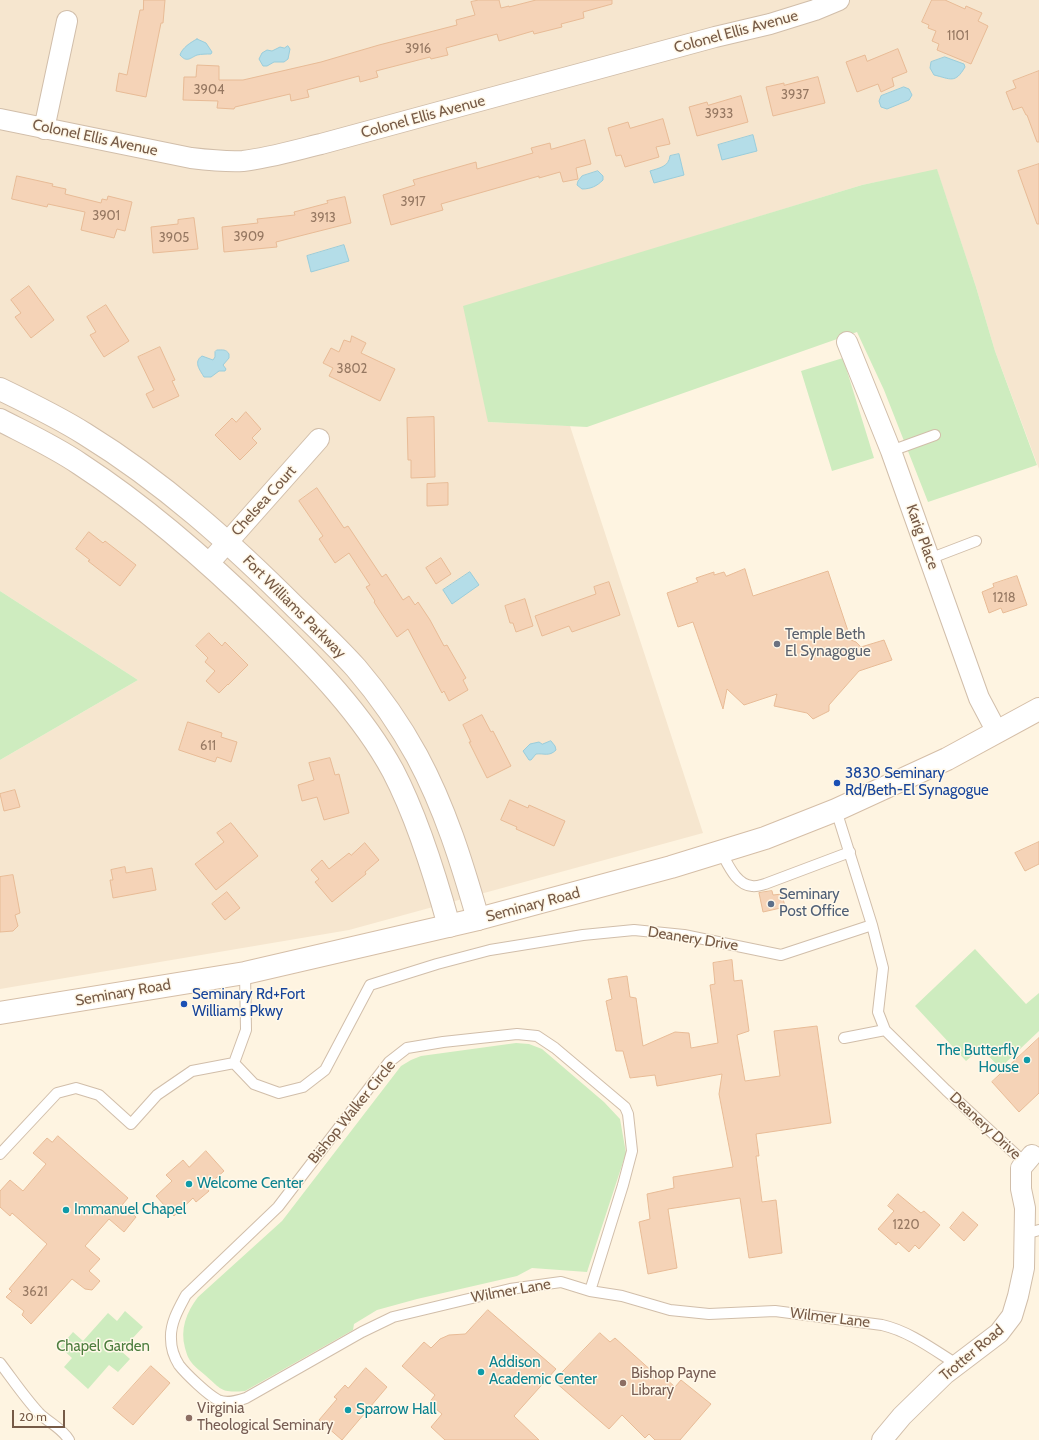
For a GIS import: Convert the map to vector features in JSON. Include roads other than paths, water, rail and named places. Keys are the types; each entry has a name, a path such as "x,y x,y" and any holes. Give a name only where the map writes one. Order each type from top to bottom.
{"street":[{"name":"Colonel Ellis Avenue","path":"0,119 191,158 220,161 243,161 272,156 368,132 715,37 770,24 815,10 839,0"},
{"path":"44,129 67,21"},
{"name":"Karig Place","path":"847,342 891,451 979,698 997,732"},
{"name":"Fort Williams Parkway","path":"0,389 44,411 111,451 159,484 250,561 356,668 392,715 417,756 436,795 455,844 478,919"},
{"name":"Fort Williams Parkway","path":"0,420 79,463 115,487 149,514 209,563 284,636 340,694 375,743 392,770 408,802 442,899 449,926"},
{"name":"Chelsea Court","path":"209,563 319,439"},
{"name":"Seminary Road","path":"0,1013 245,973 478,919 721,852 785,830 836,810 941,762 1039,709"},
{"name":"Trotter Road","path":"882,1440 902,1416 945,1374 999,1333 1012,1316 1018,1296 1032,1232 1020,1189 1021,1168 1032,1155"}],"lane":[{"path":"891,451 935,435"},
{"path":"929,559 976,541"},
{"path":"836,810 872,925"},
{"path":"721,852 736,877 752,886 765,884 850,852"},
{"name":"Deanery Drive","path":"234,1063 254,1084 279,1093 303,1087 325,1070 370,985 437,964 490,950 583,935 634,930 684,935 781,955 872,925 883,968 878,1012 885,1030 946,1090 1032,1155"},
{"path":"0,1154 56,1093 76,1088 99,1095 131,1124 156,1095 192,1071 234,1063 246,1030 245,973"},
{"path":"844,1038 885,1030"},
{"name":"Bishop Walker Circle","path":"173,1323 186,1295 278,1207 389,1062 407,1048 443,1042 517,1034 537,1036 556,1048 625,1107 628,1114 632,1152 590,1291"},
{"name":"Wilmer Lane","path":"173,1323 170,1338 173,1353 180,1365 208,1394 219,1400 231,1402 246,1398 362,1332 393,1317 480,1295 560,1282 590,1291 622,1296 670,1310 709,1314 775,1311 882,1324 904,1332 958,1365"},
{"path":"0,1364 40,1414 65,1433 70,1440"}],"water":[{"path":"197,39 206,43 212,52 211,54 197,55 188,59 182,57 180,55 183,50"},
{"path":"288,46 290,49 288,59 284,62 274,62 267,66 263,66 259,59 262,53 267,50 272,51 280,47 284,48"},
{"path":"945,57 964,64 965,67 955,78 949,79 934,75 930,68 931,62"},
{"path":"904,87 909,89 912,95 909,100 887,109 881,107 879,101 881,96"},
{"path":"753,135 757,151 722,160 718,145"},
{"path":"679,154 684,175 654,183 650,171 666,165 670,156"},
{"path":"598,171 603,176 603,180 594,187 582,189 577,185 582,176"},
{"path":"344,245 349,261 311,272 307,256"},
{"path":"217,350 223,350 229,354 229,358 223,365 226,369 225,371 219,371 211,377 204,377 198,366 199,358 202,356 213,360"},
{"path":"470,572 479,585 452,604 443,590"},
{"path":"551,741 556,750 551,753 536,754 531,760 529,760 523,751 530,744 539,742 542,744"}],"place":[{"name":"Temple Beth El Synagogue","path":"777,644"},
{"name":"3830 Seminary Rd/Beth-El Synagogue","path":"837,783"},
{"name":"Seminary Post Office","path":"771,904"},
{"name":"Seminary Rd+Fort Williams Pkwy","path":"184,1004"},
{"name":"The Butterfly House","path":"1027,1060"},
{"name":"Welcome Center","path":"189,1184"},
{"name":"Immanuel Chapel","path":"66,1210"},
{"name":"Addison Academic Center","path":"481,1372"},
{"name":"Bishop Payne Library","path":"623,1383"},
{"name":"Sparrow Hall","path":"348,1410"},
{"name":"Virginia Theological Seminary","path":"189,1418"}],"park label":[{"name":"Chapel Garden","path":"103,1347"}]}
